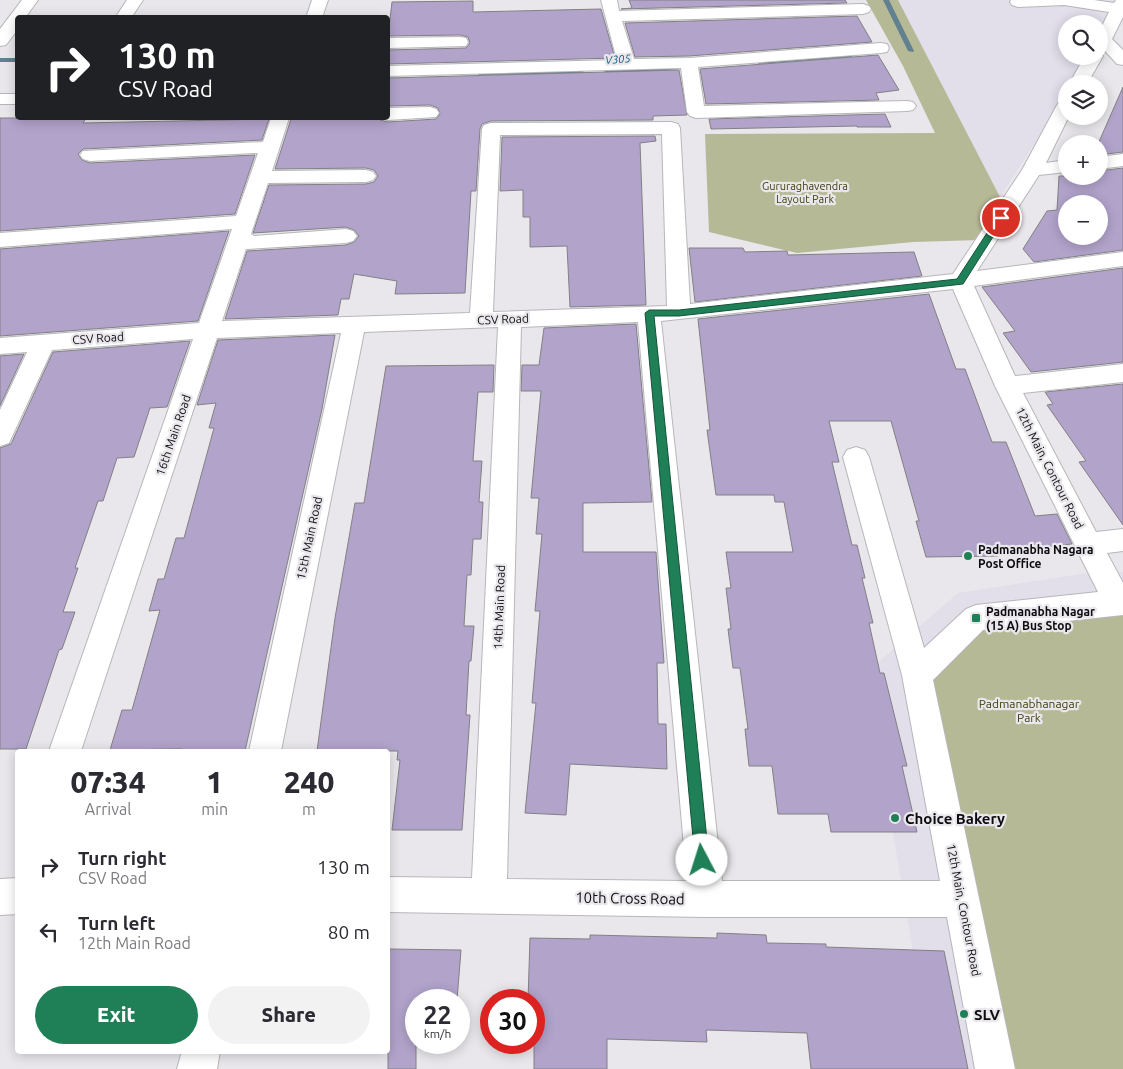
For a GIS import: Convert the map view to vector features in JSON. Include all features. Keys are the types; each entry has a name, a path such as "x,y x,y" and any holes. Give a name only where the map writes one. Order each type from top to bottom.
{"street":[{"path":"0,41 8,18 30,0"},
{"path":"125,15 135,0"},
{"path":"315,15 320,0"},
{"path":"1018,2 1064,0 1120,11 1108,31"},
{"path":"628,66 610,8 863,9"},
{"path":"390,43 460,42"},
{"path":"390,71 628,66 689,67 881,48"},
{"path":"1108,48 1123,60"},
{"path":"0,51 15,50"},
{"path":"689,67 696,112 907,106"},
{"path":"0,99 15,99"},
{"path":"390,114 430,113"},
{"name":"16th Main Road","path":"66,749 279,120"},
{"path":"960,281 1032,170 1058,120"},
{"path":"481,320 491,129 671,128 679,313"},
{"path":"90,155 270,147"},
{"path":"1108,161 1123,160"},
{"path":"1032,170 1058,167"},
{"path":"260,177 366,176"},
{"path":"0,240 243,230 250,243 346,236"},
{"name":"CSV Road","path":"0,346 208,330 679,313 960,281 1123,259"},
{"name":"12th Main, Contour Road","path":"960,281 1007,386 1121,602 976,618 917,675 995,1069"},
{"path":"649,313 706,899"},
{"name":"14th Main Road","path":"489,895 510,319"},
{"name":"15th Main Road","path":"265,749 354,325"},
{"path":"0,436 44,342"},
{"path":"1007,386 1123,373"},
{"path":"856,457 917,675"},
{"path":"1089,544 1123,540"},
{"name":"10th Cross Road","path":"390,895 706,899 962,899"},
{"path":"197,1069 200,1054"}],"shaded area":[{"path":"895,0 1117,0 1108,16 1058,15 1058,65 1082,65 1076,75 1058,75 1058,108 1000,197"},
{"path":"1095,572 1123,572 1123,600 990,1069 933,1069 866,673 958,593"}],"green space":[{"name":"Gururaghavendra Layout Park","path":"866,0 898,0 1000,197 980,240 913,242 797,253 709,232 705,134 935,133 903,66"},
{"name":"Padmanabhanagar Park","path":"1123,603 1123,1069 1009,1069 925,674 978,621"}],"building":[{"path":"629,0 845,0 847,3 621,9 632,8"},
{"path":"473,1 473,12 601,9 615,58 390,64 390,50 466,48 470,43 468,37 460,35 390,36 392,2"},
{"path":"857,16 872,42 689,56 635,57 625,23"},
{"path":"878,55 899,90 876,93 879,100 706,104 700,69"},
{"path":"679,70 687,115 653,116 653,120 491,121 482,124 480,129 476,191 471,191 465,293 395,294 397,281 354,274 349,299 341,299 338,315 225,319 247,251 346,245 354,242 359,236 354,230 346,227 253,233 269,185 366,184 374,182 378,176 374,170 366,168 275,169 291,120 380,120 388,122 436,119 440,114 438,108 430,105 390,106 390,78"},
{"path":"1123,87 1123,152 1108,154 1108,135 1102,135 1108,125"},
{"path":"885,114 891,127 711,129 709,119"},
{"path":"0,118 15,118 15,120 85,120 83,123 269,120 262,140 83,149 78,154 82,160 90,163 255,155 235,214 0,231"},
{"path":"655,136 656,141 640,143 646,305 570,307 567,246 530,247 530,217 523,217 523,190 500,191 502,137"},
{"path":"1123,168 1123,250 1034,262 1023,249 1047,211 1057,210 1058,185 1108,185 1108,170"},
{"path":"229,231 198,321 0,336 0,249"},
{"path":"689,248 743,248 745,252 787,251 788,255 914,252 922,276 695,302"},
{"path":"1123,268 1123,362 1031,372 1003,333 1015,331 982,287"},
{"path":"929,294 956,369 965,369 992,442 1006,442 1035,516 1057,514 1072,544 996,552 998,556 926,557 916,521 919,521 891,421 829,421 839,462 832,462 852,545 857,545 865,578 862,578 873,623 869,623 880,673 884,673 907,766 902,766 917,832 831,832 828,814 778,814 772,766 749,766 745,729 748,729 740,668 733,668 728,629 731,629 726,588 731,588 726,552 793,552 784,502 775,502 774,495 716,495 707,430 710,430 698,319"},
{"path":"636,324 652,502 583,503 583,552 656,552 664,663 657,663 658,724 666,724 667,769 570,764 566,815 525,813 536,703 532,703 540,611 535,611 542,534 536,534 539,498 531,498 541,391 521,391 522,365 539,365 544,328"},
{"path":"335,335 322,409 245,749 110,749 122,710 132,710 160,610 149,611 158,579 164,579 176,538 184,538 214,428 209,428 216,403 197,405 218,340"},
{"path":"190,341 167,407 150,408 134,457 117,458 103,501 98,501 75,568 78,568 63,612 75,612 62,649 59,650 26,749 0,749 0,448 11,444 53,352"},
{"path":"24,354 0,406 0,356"},
{"path":"494,365 493,392 478,392 473,461 482,461 479,502 483,502 481,539 473,539 471,575 467,575 464,626 474,626 471,661 469,661 466,715 470,715 462,830 392,830 400,760 397,760 398,751 390,751 390,749 317,749 335,618 355,503 364,503 386,366"},
{"path":"1123,384 1123,525 1079,462 1086,461 1047,405 1053,404 1045,392"},
{"path":"717,933 766,935 767,943 826,944 826,947 944,951 968,1069 811,1069 807,1033 706,1030 707,1042 607,1039 607,1069 534,1069 534,1054 545,1054 545,989 528,989 530,938 590,939 590,935 717,938"},
{"path":"390,949 461,950 458,989 405,989 405,1054 416,1054 416,1069 388,1069 388,1054 390,1054"}],"waterway":[{"name":"V305","path":"886,0 911,51"},
{"name":"V305","path":"759,62 850,56"},
{"name":"V305","path":"0,60 15,60"},
{"name":"V305","path":"607,72 680,68"},
{"name":"V305","path":"479,73 582,73"}],"place":[{"name":"Padmanabha Nagara Post Office","path":"968,556"},
{"name":"Padmanabha Nagar (15 A) Bus Stop","path":"976,618"},
{"name":"Choice Bakery","path":"895,818"},
{"name":"SLV","path":"964,1014"}],"route":[{"path":"702,860 649,313 679,313 960,281 1001,218"}]}
